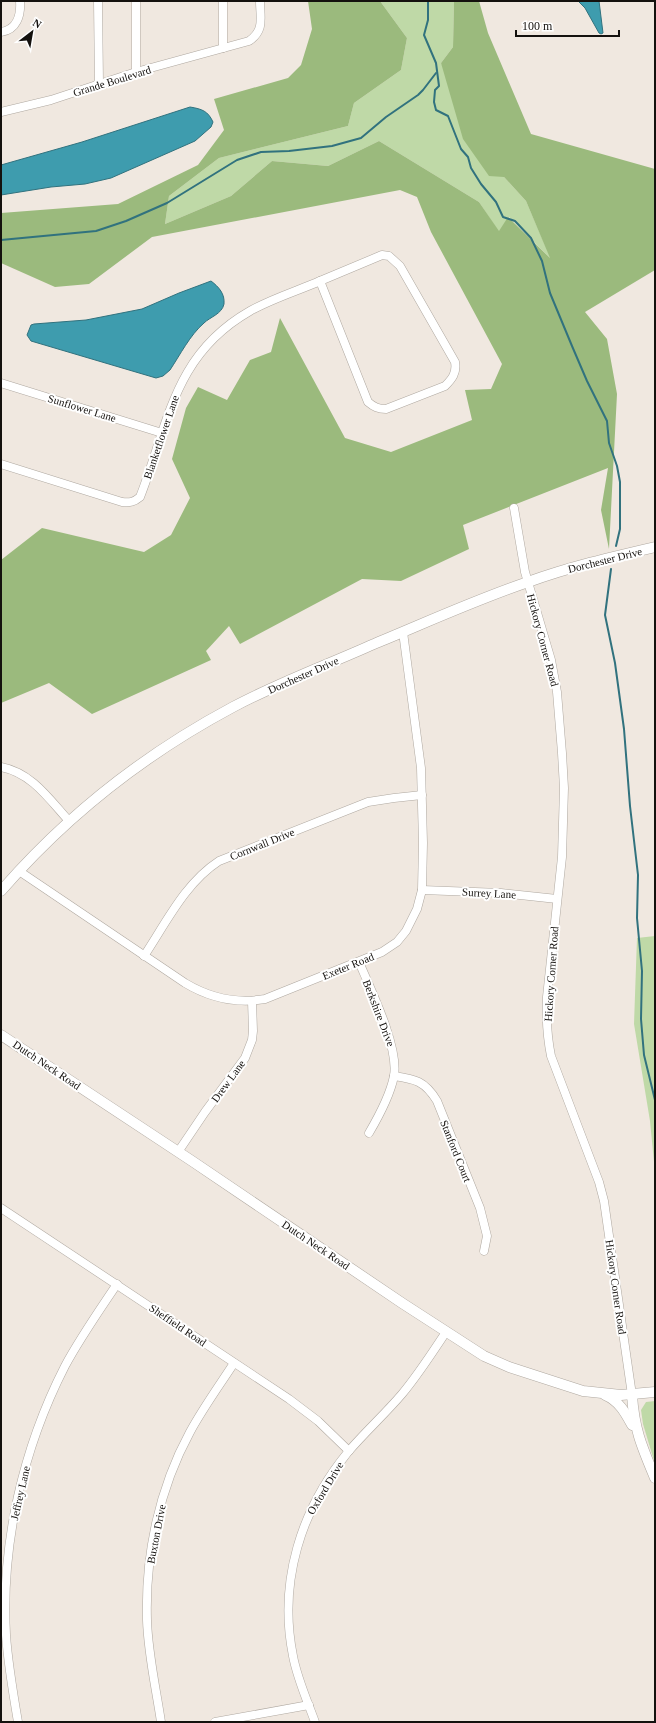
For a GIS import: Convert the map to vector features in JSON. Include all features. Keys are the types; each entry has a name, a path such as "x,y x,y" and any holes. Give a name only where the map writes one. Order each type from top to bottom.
{"street":[{"path":"1,32 9,30 16,23 20,10 20,1"},
{"path":"98,1 99,84"},
{"path":"136,1 136,72"},
{"path":"223,1 223,48"},
{"name":"Grande Boulevard","path":"1,112 51,100 136,72 249,41 256,36 260,27 260,1"},
{"name":"Blanketflower Lane","path":"1,464 130,503 140,497 167,414 182,381 201,350 222,329 250,311 382,254 394,259 400,266 455,362 456,368 451,380 445,386 386,409 373,407 368,402 320,281"},
{"name":"Sunflower Lane","path":"1,383 162,433"},
{"name":"Hickory Corner Road","path":"514,508 528,582 546,640 557,692 564,788 562,857 547,997 546,1022 548,1040 551,1056 599,1182 604,1201 632,1395 634,1421 637,1434 655,1478"},
{"name":"Dorchester Drive","path":"1,891 69,821 136,767 208,721 259,694 404,632 528,582 582,565 655,547"},
{"name":"Exeter Road","path":"19,871 185,983 204,994 222,999 252,1001 276,995 382,952 397,942 406,931 417,909 422,890 421,768 404,632"},
{"path":"1,767 18,772 34,783 69,821"},
{"name":"Cornwall Drive","path":"144,956 190,885 218,861 368,802 422,795"},
{"name":"Surrey Lane","path":"422,890 501,893 557,899"},
{"name":"Berkshire Drive","path":"359,962 391,1042 394,1062 394,1076 378,1117 369,1133"},
{"name":"Drew Lane","path":"178,1152 205,1112 245,1058 250,1046 253,1032 252,1001"},
{"name":"Dutch Neck Road","path":"1,1035 484,1356 509,1367 583,1391 603,1394 632,1395 655,1392"},
{"name":"Stanford Court","path":"394,1076 417,1081 429,1090 437,1101 480,1208 487,1236 484,1251"},
{"name":"Sheffield Road","path":"1,1208 305,1410 332,1433 349,1451"},
{"name":"Jeffrey Lane","path":"18,1722 6,1636 6,1586 14,1514 22,1480 40,1424 65,1367 117,1284"},
{"name":"Oxford Drive","path":"315,1722 293,1656 288,1615 294,1557 305,1522 313,1504 336,1466 402,1395 446,1332"},
{"name":"Buxton Drive","path":"161,1722 151,1666 147,1621 148,1577 152,1547 162,1499 179,1454 201,1414 234,1363"},
{"path":"603,1394 610,1397 622,1407 637,1434"},
{"path":"215,1722 309,1705"}],"green space":[{"path":"308,1 380,1 407,38 401,70 354,103 348,126 219,158 169,196 165,224 231,196 272,161 328,166 379,141 479,202 499,231 508,217 550,258 526,201 504,177 489,176 463,139 441,63 453,47 454,1 479,1 488,33 531,134 655,169 655,270 585,312 607,339 617,394 609,549 601,510 608,468 463,525 469,549 401,581 362,579 240,644 229,626 206,651 211,660 92,714 49,683 1,703 1,560 42,528 144,552 171,535 190,498 172,459 186,408 198,387 227,400 250,360 271,352 280,318 345,438 391,452 472,420 465,390 491,389 502,364 431,232 417,197 400,190 152,237 89,284 55,287 1,263 1,213 118,204 198,165 224,130 214,99 288,78 301,65 312,29"},
{"path":"380,1 454,1 453,47 441,63 504,177 526,201 551,259 509,217 499,232 479,202 379,141 328,166 272,161 231,196 165,224 169,196 219,158 348,126 354,103 401,70 407,38"},
{"path":"655,936 655,1172 650,1121 634,1024 637,938"},
{"path":"655,1401 655,1464 643,1424 641,1410 646,1402"}],"water":[{"path":"578,1 599,1 603,33 599,33 585,8"},
{"path":"190,107 204,111 209,115 213,122 211,127 195,141 111,178 85,184 51,187 1,195 1,165 82,142"},
{"path":"211,281 219,288 222,294 224,300 223,307 218,313 199,328 170,370 163,376 156,378 31,341 27,335 31,325 34,324 86,320 142,309"}],"waterway":[{"path":"428,1 428,20 424,35 436,63 439,86 435,90 434,102 436,110 448,116 461,149 468,157 471,168 481,184 496,202 503,217 515,221 531,238 542,261 550,293 572,346 587,381 607,421 609,443 617,466 620,482 620,529 616,546"},
{"path":"1,240 96,231 126,221 167,203 237,160 261,152 289,151 332,146 361,138 386,117 418,95 436,73"},
{"path":"611,569 605,615 615,663 624,729 630,806 638,875 637,918 642,971 641,1019 644,1055 655,1100"}]}
